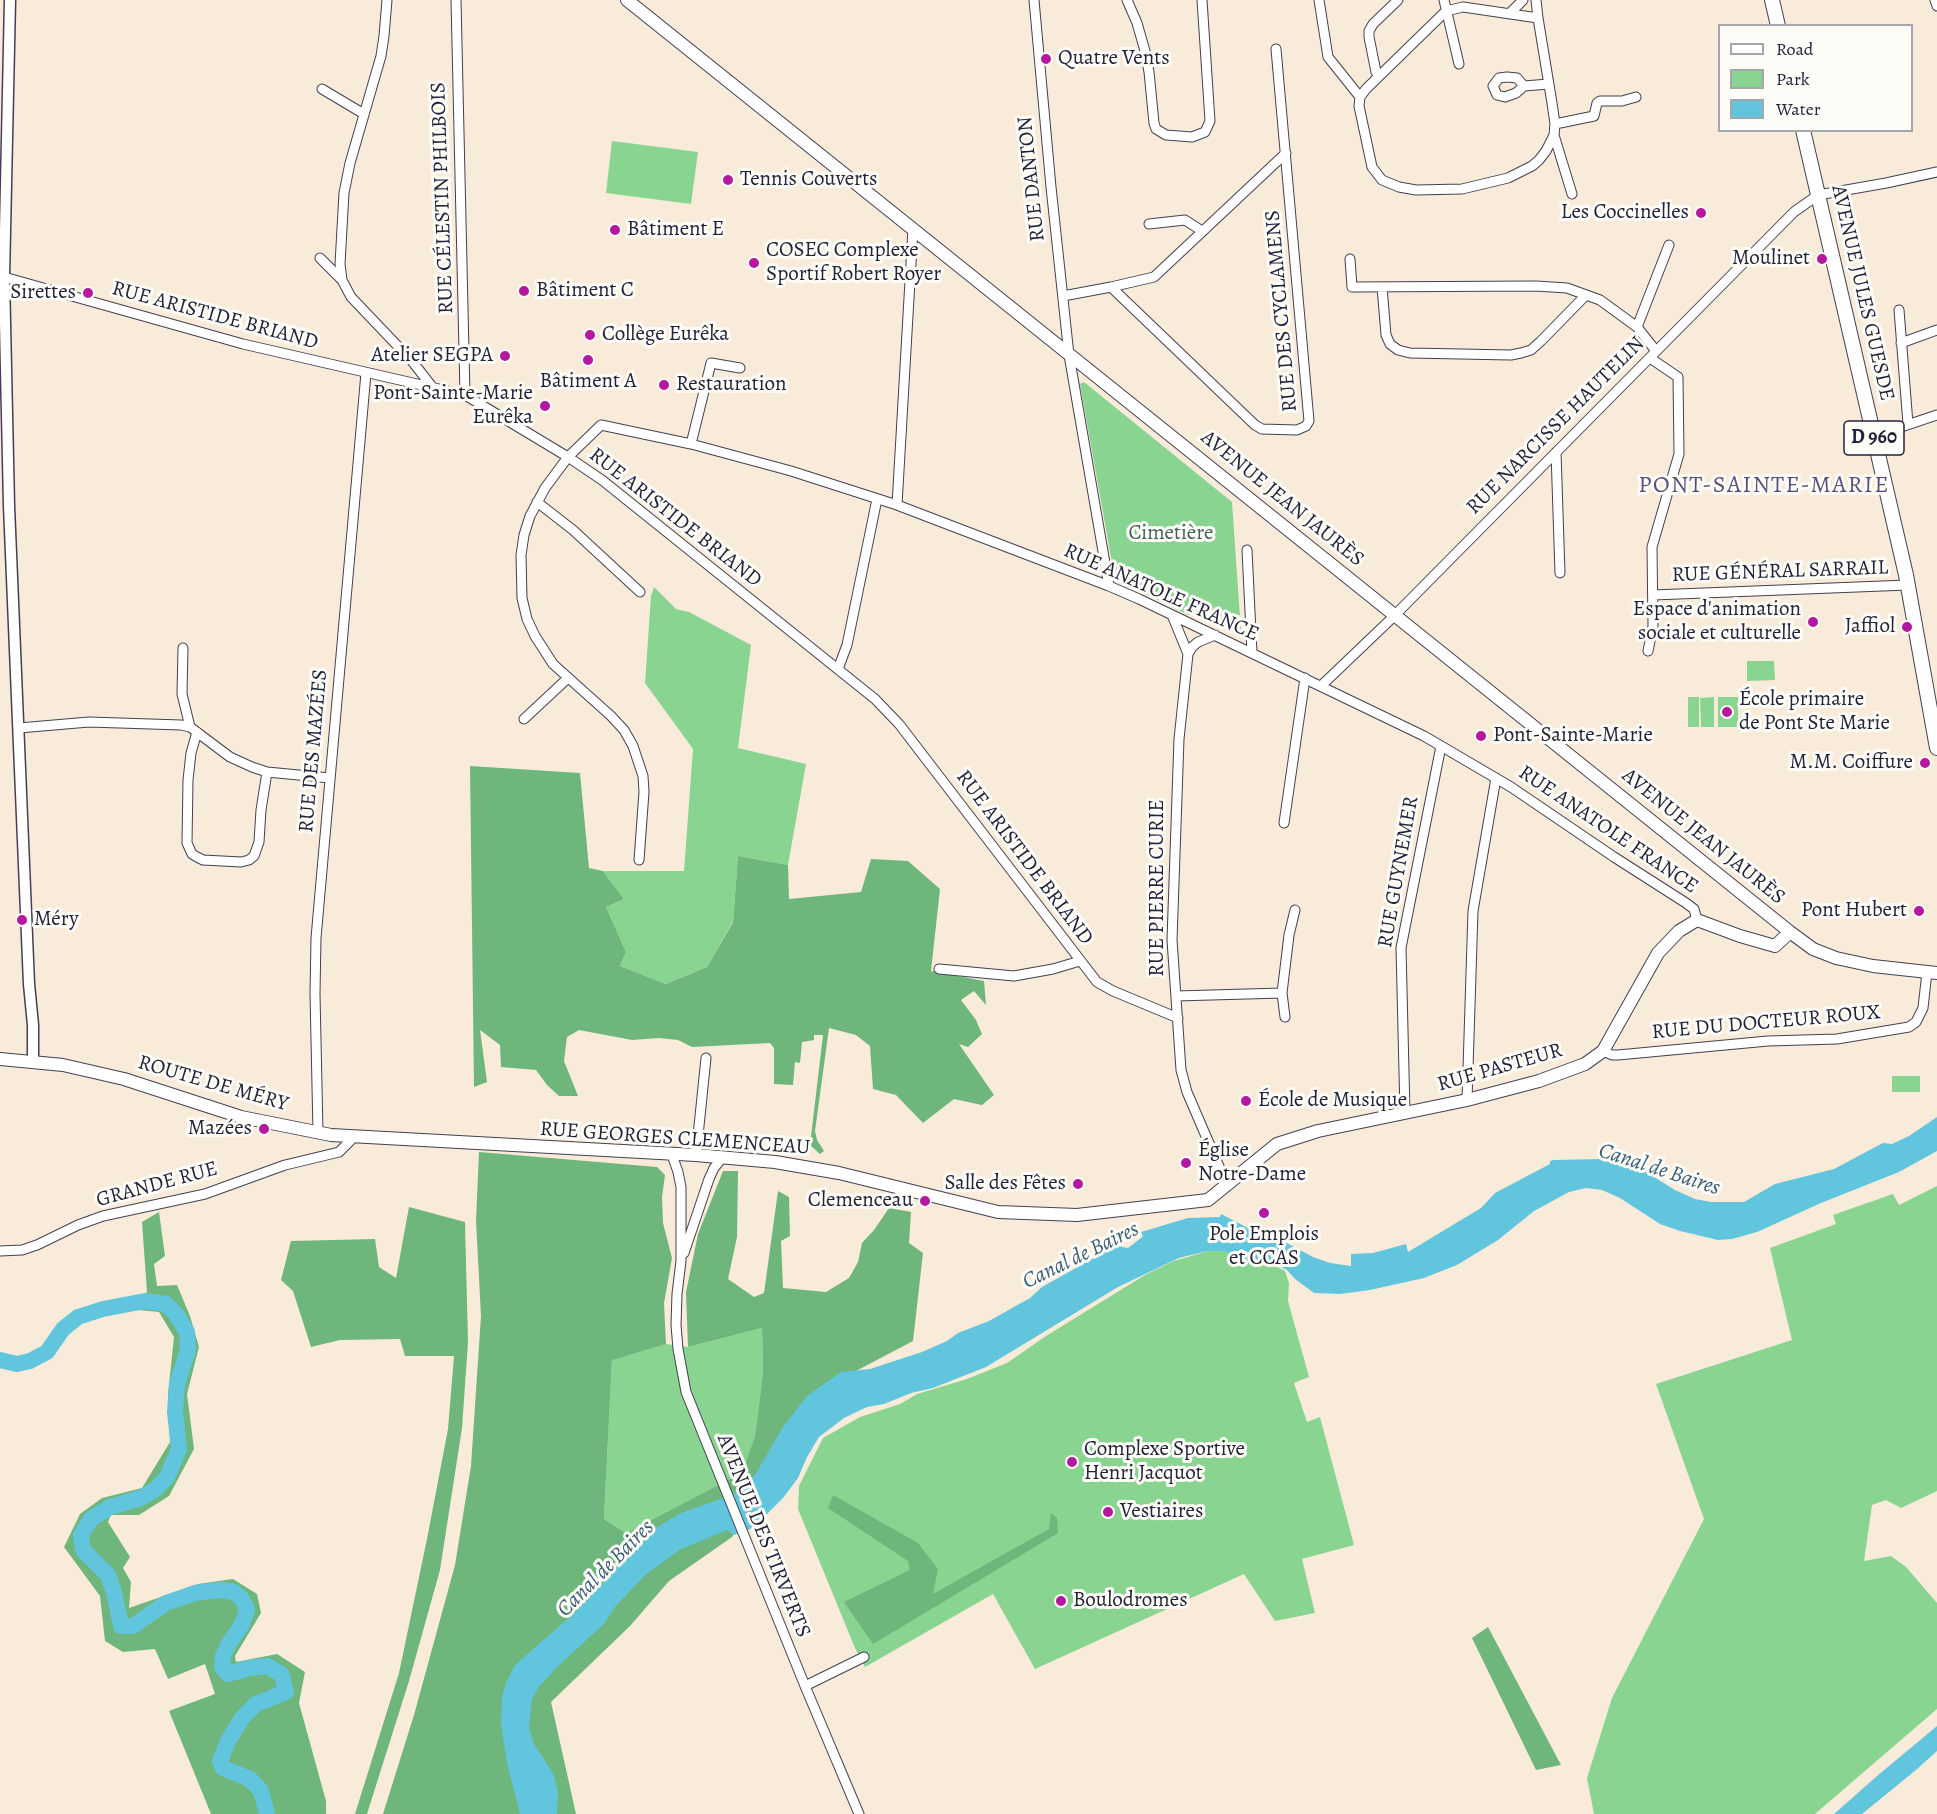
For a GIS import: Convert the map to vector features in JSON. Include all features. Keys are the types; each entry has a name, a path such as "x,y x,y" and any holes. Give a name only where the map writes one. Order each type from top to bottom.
{"main road":[{"name":"AVENUE JEAN JAURÈS","path":"627,0 1790,932 1814,949 1836,958 1874,966 1932,972"},
{"path":"1772,0 1778,24"},
{"name":"AVENUE JULES GUESDE","path":"1803,132 1908,585 1933,704 1937,747"},
{"path":"1697,920 1730,933 1775,946 1790,932"},
{"name":"RUE PASTEUR","path":"1213,1197 1277,1144 1318,1131 1467,1100 1539,1081 1585,1064 1603,1051 1658,953 1679,931 1697,920"},
{"name":"ROUTE DE MÉRY","path":"0,1059 75,1068 124,1079 241,1117 318,1132 452,1142"},
{"name":"RUE GEORGES CLEMENCEAU","path":"452,1142 696,1155 775,1162 839,1173 998,1212 1077,1215 1199,1202 1213,1197"}],"street":[{"path":"10,0 4,278 4,506 19,728 33,1062"},
{"path":"342,280 340,264 344,193 350,163 381,56 387,0"},
{"name":"RUE CÉLESTIN PHILBOIS","path":"456,0 465,395"},
{"name":"RUE DANTON","path":"1034,0 1069,355 1109,586"},
{"path":"1127,0 1145,51 1156,129 1166,135 1192,137 1205,132 1210,121 1202,0"},
{"path":"1319,0 1328,57 1360,97"},
{"path":"1379,76 1369,31 1373,24 1398,0"},
{"path":"1444,0 1459,64"},
{"path":"1509,14 1523,0"},
{"path":"1536,0 1555,124 1554,135 1546,151 1532,166 1494,182 1462,189 1399,187 1382,180 1372,167 1359,106 1360,97 1379,76 1446,10 1463,7 1538,18"},
{"path":"1935,0 1937,6"},
{"name":"RUE DES CYCLAMENS","path":"1111,287 1255,425 1262,429 1297,430 1306,426 1309,421 1276,49"},
{"path":"1524,86 1549,84"},
{"path":"322,89 364,114"},
{"path":"1555,124 1594,116 1600,100 1622,100 1635,97"},
{"path":"1554,135 1572,194"},
{"path":"1063,296 1154,277 1286,153"},
{"path":"1818,195 1937,172"},
{"name":"RUE NARCISSE HAUTELIN","path":"1322,685 1395,615 1794,212 1818,195"},
{"path":"1149,224 1185,220 1202,231"},
{"path":"897,505 913,229"},
{"path":"1637,327 1669,244"},
{"path":"320,258 342,280 351,297 412,362 433,388"},
{"path":"1350,260 1352,287 1536,286 1568,288 1600,300 1637,327 1653,354 1678,377 1679,454 1652,547 1653,626 1648,651"},
{"name":"RUE ARISTIDE BRIAND","path":"4,278 243,344 465,395 568,457 602,480 875,699 899,724 1097,982 1178,1018"},
{"path":"1382,287 1386,335 1390,344 1398,350 1410,353 1521,354 1531,350 1541,341 1586,295"},
{"path":"1899,310 1908,424"},
{"path":"1900,343 1937,330"},
{"path":"410,384 413,372 412,362"},
{"path":"691,444 711,363 740,368"},
{"name":"RUE DES MAZÉES","path":"318,1132 316,938 366,373"},
{"path":"1874,436 1937,414"},
{"name":"RUE ANATOLE FRANCE","path":"568,457 602,424 691,444 791,471 897,505 1109,586 1322,685 1441,746 1496,778 1694,909 1697,920"},
{"path":"1556,452 1560,573"},
{"path":"568,457 537,502 524,535 520,577 522,598 527,619 553,664 624,730 633,746 639,760 644,792 639,860"},
{"path":"838,669 846,645 877,499"},
{"path":"537,502 573,530 640,592"},
{"path":"1247,550 1252,653"},
{"name":"RUE GÉNÉRAL SARRAIL","path":"1653,595 1908,585"},
{"name":"RUE PIERRE CURIE","path":"1172,615 1188,654 1179,739 1172,940 1181,1070 1187,1092 1227,1185"},
{"path":"1188,654 1192,647 1215,635"},
{"path":"183,648 182,694 193,729 187,821 187,843 192,854 203,860 241,862 254,856 259,842 267,772"},
{"path":"524,719 568,678"},
{"path":"1284,824 1305,678"},
{"path":"19,728 88,722 172,724 193,729 230,757 267,772 330,778"},
{"name":"RUE GUYNEMER","path":"1405,1113 1401,948 1441,746"},
{"path":"1467,1100 1473,911 1496,778"},
{"path":"1285,1017 1282,993 1289,935 1295,910"},
{"path":"939,969 1014,976 1053,969 1080,961"},
{"name":"RUE DU DOCTEUR ROUX","path":"1603,1051 1618,1055 1747,1042 1837,1039 1909,1027 1916,1022 1923,1008 1932,972"},
{"path":"1176,996 1282,993"},
{"path":"696,1155 706,1058"},
{"name":"GRANDE RUE","path":"0,1251 22,1250 103,1216 205,1194 285,1165 339,1152 351,1140 351,1136"},
{"name":"AVENUE DES TIRVERTS","path":"672,1155 681,1186 681,1261 676,1325 686,1392 804,1686 859,1814"},
{"name":"AVENUE DES TIRVERTS","path":"681,1261 709,1179 722,1158"},
{"path":"804,1686 864,1657"}],"green space":[{"path":"612,141 698,152 691,204 606,193"},
{"name":"Cimetière","path":"1084,382 1232,502 1241,632 1238,634 1212,622 1212,614 1203,611 1198,614 1193,611 1188,615 1118,580 1114,574 1080,384"},
{"path":"654,587 676,609 689,612 751,645 738,748 806,764 788,865 738,856 733,921 707,967 666,984 620,966 626,952 606,907 624,899 603,871 684,871 693,749 645,683 651,596"},
{"path":"1747,661 1774,661 1775,680 1747,681"},
{"path":"1688,697 1699,697 1699,727 1688,727"},
{"path":"1714,697 1714,727 1701,727 1700,698"},
{"path":"1718,697 1738,697 1738,727 1718,727"},
{"path":"470,766 580,773 589,868 603,871 624,899 606,907 626,952 620,966 666,984 707,967 733,922 738,856 788,865 789,899 861,892 871,859 908,861 940,889 931,971 984,981 986,1005 974,991 961,1000 976,1020 982,1034 968,1047 959,1044 994,1095 982,1105 954,1099 923,1123 896,1095 873,1089 870,1046 856,1035 829,1028 815,1131 817,1140 824,1151 820,1154 810,1145 823,1035 814,1035 814,1040 802,1042 800,1063 795,1062 793,1085 774,1084 774,1048 770,1043 692,1047 678,1040 659,1038 632,1040 579,1030 567,1037 564,1061 578,1096 559,1096 536,1070 501,1067 500,1045 480,1030 487,1082 474,1087"},
{"path":"1892,1076 1920,1076 1920,1092 1892,1092"},
{"path":"479,1152 657,1167 665,1175 662,1197 663,1223 672,1258 664,1303 666,1344 612,1360 604,1519 626,1533 742,1473 755,1436 763,1373 762,1328 688,1347 686,1292 698,1234 723,1171 738,1171 737,1237 728,1279 754,1297 764,1293 778,1191 789,1197 790,1236 781,1241 783,1288 826,1292 849,1278 858,1262 862,1243 889,1208 911,1212 909,1243 923,1253 913,1341 818,1391 732,1537 669,1581 630,1626 551,1702 576,1814 383,1814 414,1715 455,1565 471,1466 481,1316 476,1221"},
{"path":"1937,1186 1937,1491 1901,1508 1886,1500 1872,1505 1864,1561 1891,1556 1906,1567 1937,1603 1937,1709 1815,1814 1594,1814 1587,1778 1612,1698 1704,1519 1656,1384 1792,1340 1770,1248 1836,1224 1833,1215 1893,1194 1899,1205"},
{"path":"409,1207 465,1222 468,1342 462,1428 440,1570 409,1681 367,1814 355,1814 399,1673 448,1429 454,1356 405,1356 400,1339 340,1340 311,1347 293,1291 281,1280 291,1241 375,1239 379,1267 396,1278"},
{"path":"159,1212 165,1256 154,1264 157,1286 177,1285 190,1316 199,1347 187,1394 194,1449 169,1496 139,1515 111,1515 108,1522 130,1557 123,1568 131,1582 129,1608 198,1584 233,1579 257,1594 261,1613 235,1656 236,1662 277,1654 305,1672 299,1703 326,1801 326,1814 211,1814 169,1711 215,1694 205,1664 168,1679 155,1649 123,1652 105,1641 100,1596 64,1547 80,1514 102,1498 142,1488 170,1442 168,1394 174,1337 159,1312 128,1309 147,1292 142,1222"},
{"name":"Complexe Sportive Henri Jacquot","path":"1230,1250 1264,1260 1285,1271 1289,1283 1288,1301 1309,1377 1294,1383 1307,1422 1320,1417 1354,1545 1302,1559 1315,1613 1275,1621 1244,1574 1035,1669 993,1594 865,1667 798,1509 799,1486 823,1438 860,1417 900,1404 917,1394 967,1379 1007,1363 1145,1275 1174,1261 1208,1251"},
{"path":"762,1328 763,1373 755,1436 743,1473 626,1533 604,1519 612,1359 666,1344 688,1347"},
{"path":"833,1495 918,1543 938,1569 933,1594 1049,1529 1051,1513 1057,1518 1058,1533 873,1644 844,1602 910,1570 908,1561 828,1508"},
{"path":"1488,1627 1561,1765 1536,1770 1472,1638"}],"water":[{"path":"1937,1117 1937,1151 1899,1172 1821,1203 1757,1232 1732,1239 1718,1240 1680,1231 1660,1224 1620,1198 1602,1190 1586,1188 1569,1192 1534,1211 1498,1240 1457,1265 1424,1278 1370,1290 1340,1294 1314,1293 1287,1270 1263,1259 1241,1259 1225,1251 1208,1251 1179,1258 1118,1287 986,1367 933,1388 911,1393 884,1404 867,1407 844,1418 819,1437 798,1478 783,1498 753,1528 734,1535 727,1530 681,1549 645,1575 614,1608 604,1624 556,1668 538,1688 532,1699 529,1728 534,1744 554,1775 558,1793 557,1814 520,1814 507,1763 501,1725 502,1697 515,1665 577,1611 617,1568 632,1547 654,1529 681,1513 732,1495 744,1486 755,1475 783,1427 807,1396 841,1372 870,1369 947,1341 958,1333 989,1321 1030,1298 1042,1287 1101,1254 1117,1246 1128,1248 1143,1236 1141,1232 1188,1218 1220,1217 1221,1214 1246,1227 1270,1234 1313,1257 1330,1263 1351,1266 1351,1254 1373,1253 1406,1244 1408,1252 1481,1208 1495,1193 1550,1164 1550,1161 1602,1159 1629,1164 1695,1199 1711,1202 1744,1202 1775,1184 1834,1169 1883,1143 1892,1144 1909,1136"},
{"path":"1937,1726 1937,1751 1916,1770 1862,1814 1834,1814 1877,1776"}],"waterway":[{"path":"0,1360 17,1364 30,1361 47,1352 63,1329 78,1317 103,1309 145,1301 166,1304 176,1314 187,1332 188,1350 177,1384 175,1412 179,1449 167,1477 156,1489 141,1498 110,1507 91,1519 81,1535 83,1550 108,1575 121,1626 133,1626 166,1603 195,1593 221,1590 234,1592 242,1599 247,1610 242,1624 223,1656 222,1667 228,1674 268,1666 282,1675 286,1692 256,1704 242,1718 228,1741 220,1761 223,1768 250,1779 261,1791 267,1814"}],"place":[{"name":"Quatre Vents","path":"1046,59"},
{"name":"Tennis Couverts","path":"728,180"},
{"name":"Les Coccinelles","path":"1701,213"},
{"name":"Bâtiment E","path":"615,230"},
{"name":"Moulinet","path":"1822,259"},
{"name":"COSEC Complexe Sportif Robert Royer","path":"754,263"},
{"name":"Bâtiment C","path":"524,291"},
{"name":"Sirettes","path":"88,293"},
{"name":"Collège Eurêka","path":"590,335"},
{"name":"Atelier SEGPA","path":"505,356"},
{"name":"Bâtiment A","path":"588,360"},
{"name":"Restauration","path":"664,385"},
{"name":"Pont-Sainte-Marie Eurêka","path":"545,406"},
{"name":"Espace d'animation sociale et culturelle","path":"1813,622"},
{"name":"Jaffiol","path":"1907,627"},
{"name":"École primaire de Pont Ste Marie","path":"1727,712"},
{"name":"Pont-Sainte-Marie","path":"1481,736"},
{"name":"M.M. Coiffure","path":"1925,763"},
{"name":"Pont Hubert","path":"1919,911"},
{"name":"Méry","path":"22,920"},
{"name":"École de Musique","path":"1246,1101"},
{"name":"Mazées","path":"264,1129"},
{"name":"Église Notre-Dame","path":"1186,1163"},
{"name":"Salle des Fêtes","path":"1078,1184"},
{"name":"Clemenceau","path":"925,1201"},
{"name":"Pole Emplois et CCAS","path":"1264,1213"},
{"name":"Complexe Sportive Henri Jacquot","path":"1072,1462"},
{"name":"Vestiaires","path":"1108,1512"},
{"name":"Boulodromes","path":"1061,1601"}],"district":[{"name":"PONT-SAINTE-MARIE","path":"1764,486"}],"water label":[{"name":"Canal de Baires","path":"1659,1170"},
{"name":"Canal de Baires","path":"1081,1256"},
{"name":"Canal de Baires","path":"606,1569"}]}
